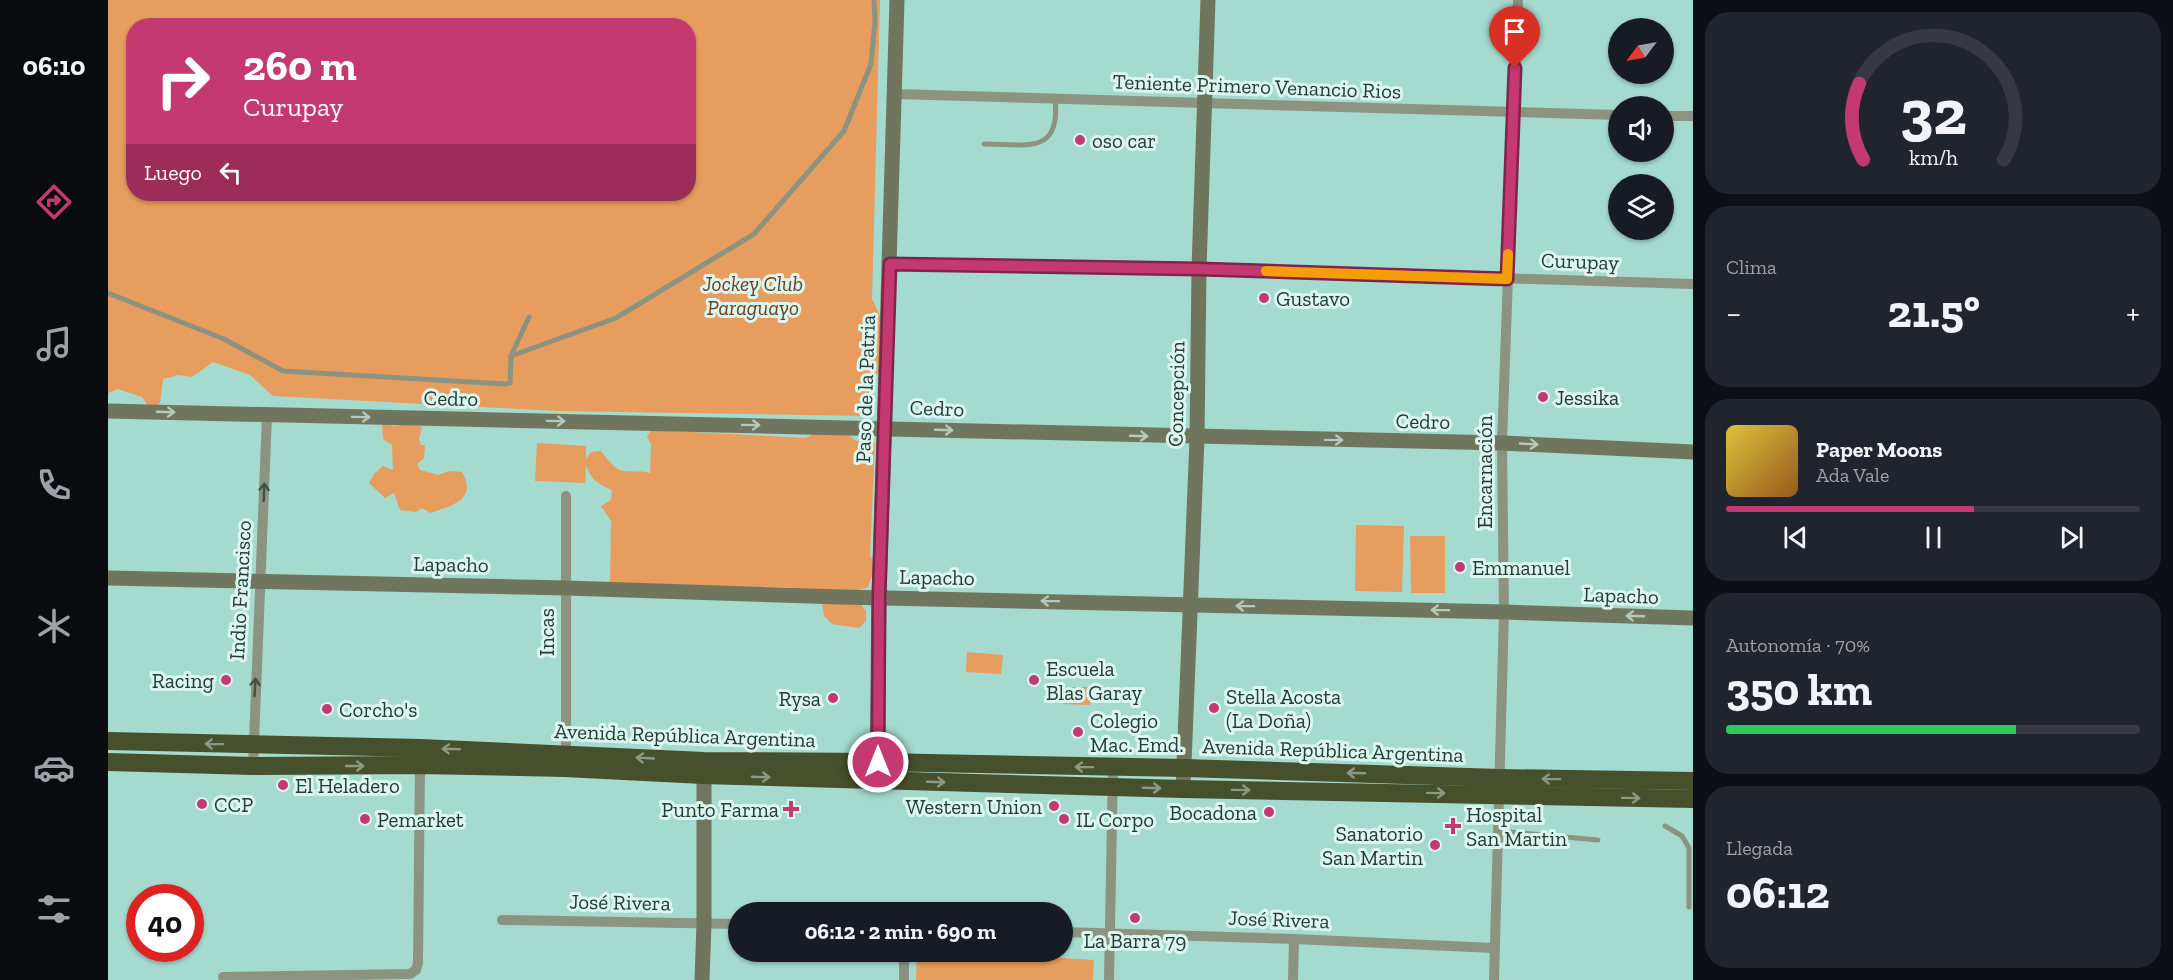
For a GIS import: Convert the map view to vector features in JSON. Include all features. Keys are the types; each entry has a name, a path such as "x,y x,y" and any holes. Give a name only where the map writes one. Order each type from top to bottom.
{"highway":[{"name":"Avenida República Argentina","path":"108,741 253,744 420,757 704,768 877,771 1185,768 1693,799"},
{"name":"Avenida República Argentina","path":"108,762 253,766 420,757"},
{"name":"Avenida República Argentina","path":"877,771 1113,787 1183,789 1500,786 1693,781"}],"street":[{"name":"Paso de la Patria","path":"877,771 879,597 897,0"},
{"name":"Concepción","path":"1183,789 1197,438 1199,269 1208,0"},
{"name":"Encarnación","path":"1494,980 1504,612 1502,443 1518,0"},
{"name":"Teniente Primero Venancio Rios","path":"894,94 1608,115"},
{"path":"1674,116 1693,116"},
{"name":"Curupay","path":"890,264 1199,269 1693,284"},
{"name":"Cedro","path":"108,411 885,428 1197,438 1502,443 1693,452"},
{"name":"Indio Francisco","path":"253,766 267,416"},
{"name":"Incas","path":"566,496 566,761"},
{"name":"Lapacho","path":"108,578 1693,618"},
{"path":"223,977 410,974 416,970 418,963 420,757"},
{"path":"1109,980 1113,767"},
{"path":"702,980 704,768"},
{"name":"José Rivera","path":"502,920 728,924"},
{"name":"José Rivera","path":"1073,932 1494,948"},
{"path":"1293,980 1294,939"},
{"path":"904,962 904,980"}],"lane":[{"path":"511,356 616,318 754,234 844,131 871,64 875,21 874,0"},
{"path":"984,144 1045,141 1052,135 1057,112 1055,99"},
{"path":"108,293 224,339 283,370 505,384 510,383 511,356 529,317"},
{"path":"1665,826 1682,836 1689,848 1689,907"},
{"path":"1499,831 1599,840"}],"green space":[{"name":"Jockey Club Paraguayo","path":"108,0 880,0 872,299 882,320 887,367 870,380 869,413 866,416 559,411 273,396 250,375 213,362 192,377 178,375 163,379 160,403 151,410 142,397 118,389 108,393"},
{"path":"408,418 415,425 422,427 419,439 421,445 425,445 424,458 417,464 420,470 438,475 450,471 462,472 467,489 460,500 446,508 430,513 422,508 416,512 400,510 394,493 385,498 369,483 374,474 383,466 393,470 392,445 383,439 382,425 385,422 393,426 401,425"},
{"path":"651,430 806,438 814,434 845,432 856,441 875,442 870,555 875,567 868,587 849,592 838,592 786,587 610,586 611,521 601,506 611,500 612,490 596,481 586,465 585,483 535,481 537,443 586,446 586,459 591,452 601,451 611,464 619,469 650,473 651,444 647,437"},
{"path":"1356,525 1404,526 1402,592 1355,591"},
{"path":"1410,536 1445,536 1445,593 1411,593"},
{"path":"822,602 860,603 866,611 866,621 859,628 832,624 824,616"},
{"path":"967,652 1003,655 1001,674 966,672"},
{"path":"1063,687 1090,687 1090,705 1063,704"},
{"path":"1094,960 1093,980 916,980 917,962"}],"slow traffic":[{"path":"1266,271 1507,279 1508,254"}],"place":[{"name":"oso car","path":"1080,140"},
{"name":"Gustavo","path":"1264,298"},
{"name":"Jessika","path":"1543,397"},
{"name":"Emmanuel","path":"1460,567"},
{"name":"Racing","path":"226,680"},
{"name":"Escuela Blas Garay","path":"1034,680"},
{"name":"Rysa","path":"833,698"},
{"name":"Stella Acosta (La Doña)","path":"1214,708"},
{"name":"Corcho's","path":"327,709"},
{"name":"Colegio Mac. Emd.","path":"1078,732"},
{"name":"El Heladero","path":"283,785"},
{"name":"CCP","path":"202,804"},
{"name":"Western Union","path":"1054,806"},
{"name":"Punto Farma","path":"791,809"},
{"name":"Bocadona","path":"1269,812"},
{"name":"Pemarket","path":"365,819"},
{"name":"IL Corpo","path":"1064,819"},
{"name":"Hospital San Martin","path":"1453,826"},
{"name":"Sanatorio San Martin","path":"1435,845"},
{"name":"La Barra 79","path":"1135,918"}],"route":[{"path":"878,762 879,597 890,264 1199,269 1507,279 1515,68"}]}
